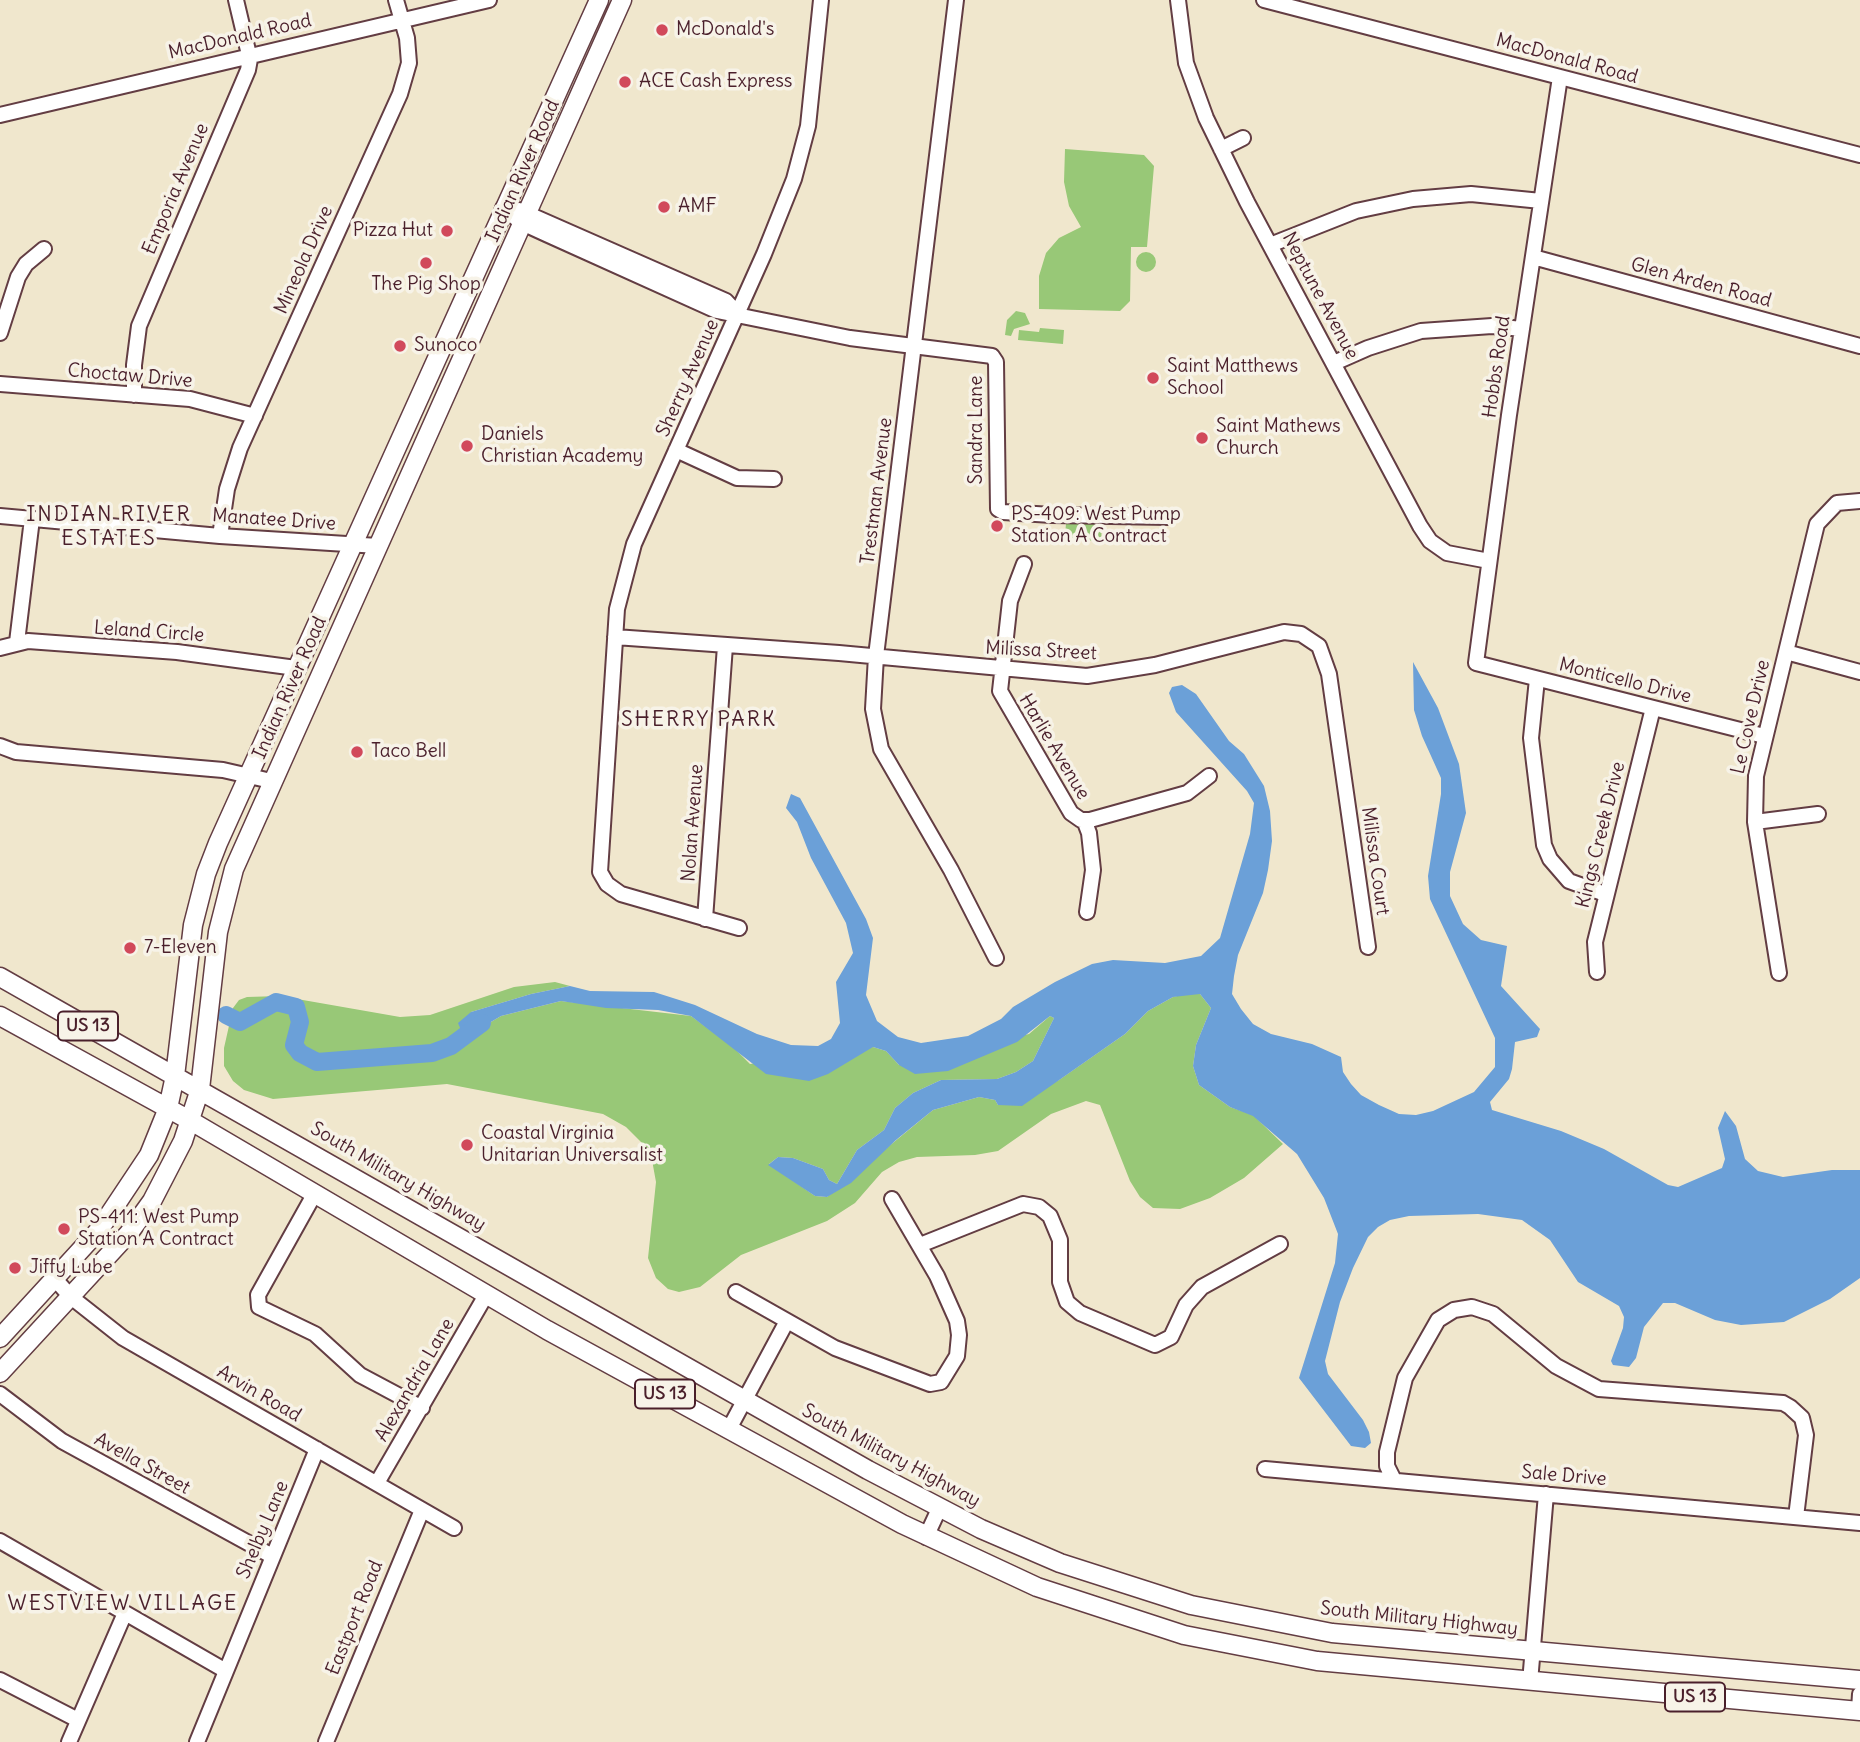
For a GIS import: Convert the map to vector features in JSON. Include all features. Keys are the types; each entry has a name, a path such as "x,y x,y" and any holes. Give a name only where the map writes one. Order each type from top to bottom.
{"main road":[{"name":"Indian River Road","path":"0,1338 99,1230 134,1183 149,1155 168,1108 175,1076 198,901 218,843 598,0"},
{"name":"Indian River Road","path":"0,1374 143,1214 174,1160 191,1121 200,1089 225,904 234,869 622,0"},
{"name":"South Military Highway","path":"0,977 939,1509 1012,1543 1094,1575 1229,1614 1332,1633 1860,1681"},
{"name":"US 13","path":"0,1016 191,1121 486,1295 729,1429 926,1537 1037,1587 1133,1621 1184,1635 1325,1662 1530,1682 1860,1705"}],"street":[{"name":"Emporia Avenue","path":"134,395 134,365 139,326 244,81 249,54 236,0"},
{"name":"Mineola Drive","path":"220,536 232,471 400,94 409,63 407,38 396,0"},
{"name":"MacDonald Road","path":"0,115 249,54 489,0"},
{"name":"Sherry Avenue","path":"739,928 621,894 607,884 600,872 615,637 627,562 784,208 803,151 821,0"},
{"name":"Trestman Avenue","path":"956,0 876,656 873,709 881,749 951,870 996,958"},
{"name":"Neptune Avenue","path":"1178,0 1181,37 1194,88 1221,149 1430,541 1447,553 1489,561"},
{"name":"MacDonald Road","path":"1264,0 1860,155"},
{"name":"Hobbs Road","path":"1476,663 1532,257 1560,77"},
{"path":"1221,149 1243,138"},
{"path":"1270,245 1346,215 1413,199 1471,194 1541,201"},
{"name":"Sandra Lane","path":"503,208 717,311 788,327 995,358 996,505 1003,512 1169,517"},
{"path":"0,333 18,277 26,264 44,249"},
{"name":"Glen Arden Road","path":"1532,257 1860,345"},
{"path":"1334,363 1367,348 1421,331 1492,326 1522,329"},
{"name":"Choctaw Drive","path":"0,384 210,403 255,416"},
{"path":"676,450 737,478 774,480"},
{"name":"Le Cove Drive","path":"1779,973 1755,822 1756,776 1817,524 1837,503 1860,501"},
{"name":"Manatee Drive","path":"0,516 220,536 378,546"},
{"path":"16,642 32,519"},
{"name":"Harlie Avenue","path":"1024,564 1010,601 1002,670 1002,698 1071,813 1084,820"},
{"name":"Milissa Street","path":"615,637 876,656 1063,676 1112,674 1284,632 1301,634 1315,642 1325,660 1344,781"},
{"name":"Leland Circle","path":"0,648 16,642 177,652 296,668"},
{"name":"Nolan Avenue","path":"705,919 725,646"},
{"path":"1786,652 1860,672"},
{"name":"Monticello Drive","path":"1476,663 1537,679 1608,690 1653,708 1764,736"},
{"path":"1537,679 1531,738 1544,845 1554,865 1569,881 1605,894"},
{"name":"Kings Creek Drive","path":"1597,972 1595,943 1605,894 1653,708"},
{"path":"0,746 16,752 248,775 271,781"},
{"path":"1087,912 1093,870 1089,833 1084,820 1187,793 1209,776"},
{"name":"Milissa Court","path":"1344,781 1367,947"},
{"path":"1755,822 1818,814"},
{"path":"315,1193 258,1295 259,1307 315,1334 360,1375 422,1408"},
{"path":"736,1293 835,1348 930,1384 941,1382 957,1356 960,1335 957,1321 920,1245 892,1199"},
{"path":"920,1245 1023,1204 1046,1212 1058,1234 1062,1254 1060,1282 1067,1302 1080,1313 1156,1345 1171,1337 1186,1305 1202,1287 1280,1244"},
{"name":"Arvin Road","path":"55,1279 71,1297 152,1355 454,1528"},
{"name":"Alexandria Lane","path":"377,1483 486,1295"},
{"path":"1394,1480 1387,1466 1387,1452 1405,1378 1438,1320 1454,1310 1472,1307 1493,1314 1556,1366 1599,1389 1790,1406 1802,1418 1806,1435 1796,1517"},
{"path":"729,1429 787,1321"},
{"name":"Avella Street","path":"0,1394 62,1441 272,1556"},
{"name":"Shelby Lane","path":"197,1742 317,1449"},
{"name":"Sale Drive","path":"1265,1469 1860,1523"},
{"path":"1530,1682 1546,1494"},
{"path":"926,1537 939,1509"},
{"name":"Eastport Road","path":"326,1742 422,1510"},
{"path":"0,1541 226,1671"},
{"path":"69,1742 125,1613"},
{"path":"0,1680 78,1720"}],"green space":[{"path":"1065,149 1144,155 1154,166 1147,247 1131,247 1130,301 1120,311 1039,309 1039,276 1046,253 1059,238 1081,227 1069,206 1064,182"},
{"path":"1142,252 1150,252 1156,262 1150,272 1142,272 1136,266 1136,258"},
{"path":"1016,311 1025,313 1030,324 1014,329 1011,336 1005,335 1007,320"},
{"path":"1040,328 1064,330 1063,344 1018,340 1019,330 1039,332"},
{"path":"1066,523 1102,523 1101,542 1065,537"},
{"path":"555,982 570,986 531,994 471,1012 469,1035 501,1016 561,1001 691,1016 733,1047 750,1064 873,1047 886,1051 899,1065 1029,1034 1050,1016 1054,1018 1033,1061 1016,1072 997,1079 941,1080 913,1093 895,1108 884,1130 857,1150 837,1184 829,1180 823,1169 793,1158 778,1157 769,1164 815,1196 827,1197 933,1110 979,1097 995,1100 998,1105 1059,1080 1125,1034 1148,1011 1173,997 1190,993 1200,994 1211,1008 1196,1045 1193,1066 1199,1085 1230,1107 1253,1115 1283,1144 1244,1178 1210,1198 1180,1209 1153,1208 1140,1197 1130,1181 1100,1105 1086,1101 1051,1114 998,1151 975,1155 917,1157 899,1162 882,1172 855,1203 827,1221 741,1255 700,1287 679,1292 668,1289 656,1278 648,1258 656,1182 652,1160 645,1146 626,1127 603,1114 447,1084 273,1099 244,1090 233,1081 224,1066 224,1048 233,1008 239,1000 247,997 280,996 400,1017 430,1015 514,987"}],"water":[{"path":"1413,662 1438,708 1459,764 1466,813 1450,872 1450,896 1463,924 1481,940 1507,946 1501,986 1540,1029 1537,1037 1515,1042 1509,1079 1490,1102 1492,1110 1561,1131 1604,1149 1668,1185 1678,1187 1722,1168 1725,1159 1718,1128 1725,1111 1736,1126 1745,1159 1758,1171 1783,1177 1832,1170 1860,1170 1860,1278 1830,1299 1784,1322 1741,1325 1715,1320 1675,1303 1663,1303 1644,1327 1636,1358 1629,1367 1613,1365 1611,1361 1623,1328 1624,1317 1619,1306 1578,1282 1550,1240 1522,1220 1478,1214 1409,1216 1390,1220 1368,1237 1353,1268 1340,1302 1325,1361 1328,1374 1369,1432 1371,1443 1365,1448 1351,1446 1299,1378 1335,1263 1338,1234 1324,1198 1297,1154 1253,1116 1230,1107 1199,1085 1193,1066 1196,1045 1211,1008 1200,994 1173,997 1148,1011 1125,1034 1022,1106 998,1105 995,1100 979,1097 933,1110 896,1140 851,1183 827,1197 815,1196 768,1165 778,1157 793,1158 823,1169 829,1180 837,1184 857,1150 884,1130 895,1108 913,1093 941,1080 997,1079 1016,1072 1033,1061 1054,1018 1050,1016 1017,1042 948,1071 915,1074 899,1065 886,1051 873,1047 828,1074 809,1081 766,1074 691,1016 658,1010 606,1008 561,1001 501,1016 469,1035 463,1035 458,1023 471,1012 531,994 570,986 590,991 654,992 695,1005 757,1034 791,1045 818,1046 831,1039 840,1023 836,982 853,953 846,923 811,858 797,822 786,808 791,794 800,798 866,919 873,938 866,995 877,1021 898,1037 921,1043 968,1036 1001,1019 1013,1007 1055,982 1092,964 1113,960 1165,963 1201,956 1220,938 1250,834 1254,803 1247,791 1176,712 1169,693 1172,687 1182,685 1196,694 1229,741 1244,754 1264,786 1270,811 1272,841 1268,870 1263,893 1238,955 1232,994 1253,1024 1271,1034 1312,1044 1341,1057 1343,1072 1361,1095 1399,1114 1416,1115 1433,1111 1474,1092 1495,1067 1495,1038 1430,899 1428,876 1441,794 1441,778 1422,736 1414,710"}],"waterway":[{"path":"226,1015 240,1022 276,1002 296,1007 300,1022 294,1045 300,1053 317,1062 432,1053 451,1046 482,1023"}],"place":[{"name":"McDonald's","path":"662,30"},
{"name":"ACE Cash Express","path":"625,82"},
{"name":"AMF","path":"664,207"},
{"name":"Pizza Hut","path":"447,231"},
{"name":"The Pig Shop","path":"426,263"},
{"name":"Sunoco","path":"400,346"},
{"name":"Saint Matthews School","path":"1153,378"},
{"name":"Saint Mathews Church","path":"1202,438"},
{"name":"Daniels Christian Academy","path":"467,446"},
{"name":"PS-409: West Pump Station A Contract","path":"997,526"},
{"name":"Taco Bell","path":"357,752"},
{"name":"7-Eleven","path":"130,948"},
{"name":"Coastal Virginia Unitarian Universalist","path":"467,1145"},
{"name":"PS-411: West Pump Station A Contract","path":"64,1229"},
{"name":"Jiffy Lube","path":"15,1268"}],"district":[{"name":"INDIAN RIVER ESTATES","path":"109,527"},
{"name":"SHERRY PARK","path":"699,720"},
{"name":"WESTVIEW VILLAGE","path":"123,1604"}]}
